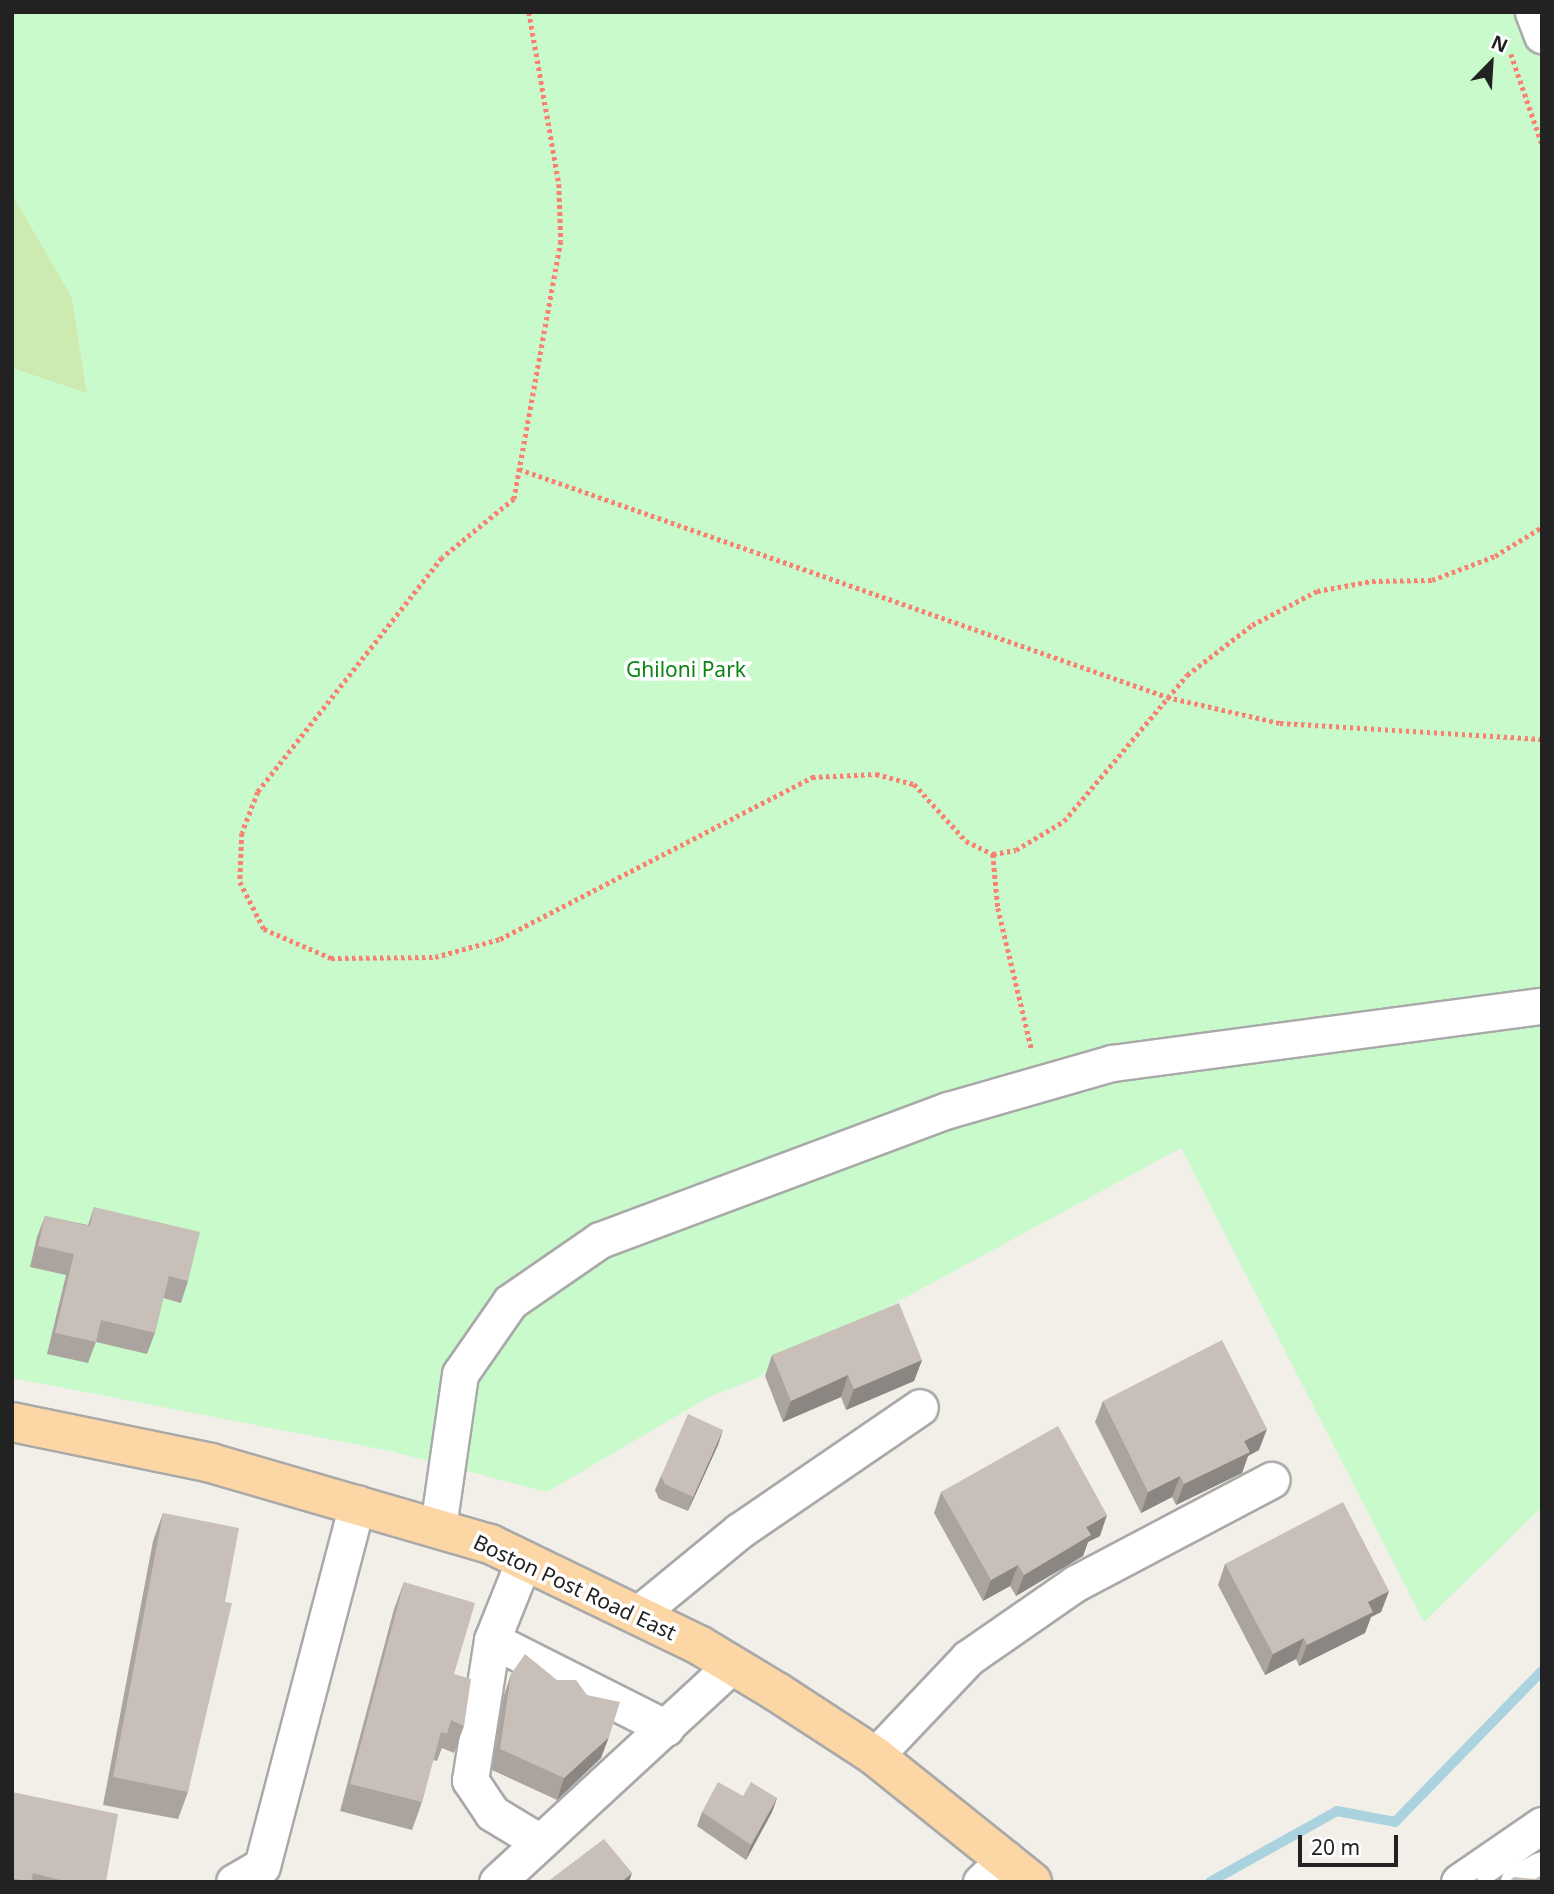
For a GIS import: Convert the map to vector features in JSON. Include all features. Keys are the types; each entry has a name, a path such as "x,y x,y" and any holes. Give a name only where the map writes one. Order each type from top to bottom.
{"main road":[{"name":"Boston Post Road East","path":"12,1423 138,1446 356,1503 438,1527 524,1560 638,1614 732,1664 875,1756 1006,1874"}],"lane":[{"path":"1534,12 1542,36"},
{"path":"438,1527 460,1374 510,1302 600,1240 948,1110 1112,1063 1542,1006"},
{"path":"638,1614 739,1531 920,1407"},
{"path":"875,1756 968,1658 1076,1583 1271,1480"},
{"path":"234,1882 262,1866 356,1503"},
{"path":"524,1560 492,1640 470,1780 492,1813 540,1842"},
{"path":"492,1640 666,1728"},
{"path":"497,1882 732,1664"},
{"path":"1459,1882 1542,1825"},
{"path":"1518,1882 1542,1869"}],"path":[{"path":"529,12 559,184 561,241 514,499 442,558 258,792 242,833 240,882 264,929 331,958 436,957 500,939 812,777 876,774 914,784 966,841 993,854 1016,850 1064,821 1167,697 1252,625 1317,591 1372,581 1432,580 1495,556 1542,527"},
{"path":"1507,39 1542,144"},
{"path":"519,469 1167,697 1280,723 1542,738"},
{"path":"993,854 998,908 1038,1084"}],"green space":[{"name":"Ghiloni Park","path":"12,12 1542,12 1542,1507 1424,1622 1181,1148 755,1379 709,1397 547,1492 390,1451 12,1378 12,368 87,393 72,297 12,194"},
{"path":"12,194 72,297 87,394 12,368"}],"building":[{"path":"94,1207 200,1232 188,1281 169,1276 155,1333 101,1320 96,1342 55,1333 74,1254 38,1246 45,1216 90,1226"},
{"path":"899,1303 922,1360 854,1389 848,1375 791,1401 772,1355"},
{"path":"1222,1340 1267,1429 1244,1441 1250,1452 1184,1484 1180,1476 1148,1492 1103,1401"},
{"path":"688,1414 723,1430 693,1497 665,1484 661,1476"},
{"path":"1058,1426 1107,1515 1086,1527 1091,1535 1024,1575 1018,1565 991,1580 941,1492"},
{"path":"1343,1502 1389,1591 1368,1602 1373,1612 1307,1645 1304,1638 1273,1654 1225,1564"},
{"path":"163,1513 239,1528 225,1602 232,1603 188,1792 113,1777"},
{"path":"404,1582 475,1603 454,1674 471,1679 464,1726 451,1720 447,1734 441,1732 422,1802 350,1784"},
{"path":"525,1654 557,1680 576,1680 587,1695 620,1702 609,1737 564,1778 500,1749 511,1674"},
{"path":"718,1782 743,1796 751,1782 777,1798 751,1845 702,1812"},
{"path":"12,1792 118,1814 106,1882 68,1882 33,1873 31,1882 12,1878"},
{"path":"604,1839 632,1873 621,1882 547,1882"},
{"path":"1542,1875 1542,1882 1508,1882 1514,1877 1535,1879"}],"waterway":[{"path":"1210,1882 1337,1811 1395,1822 1542,1671"}]}
